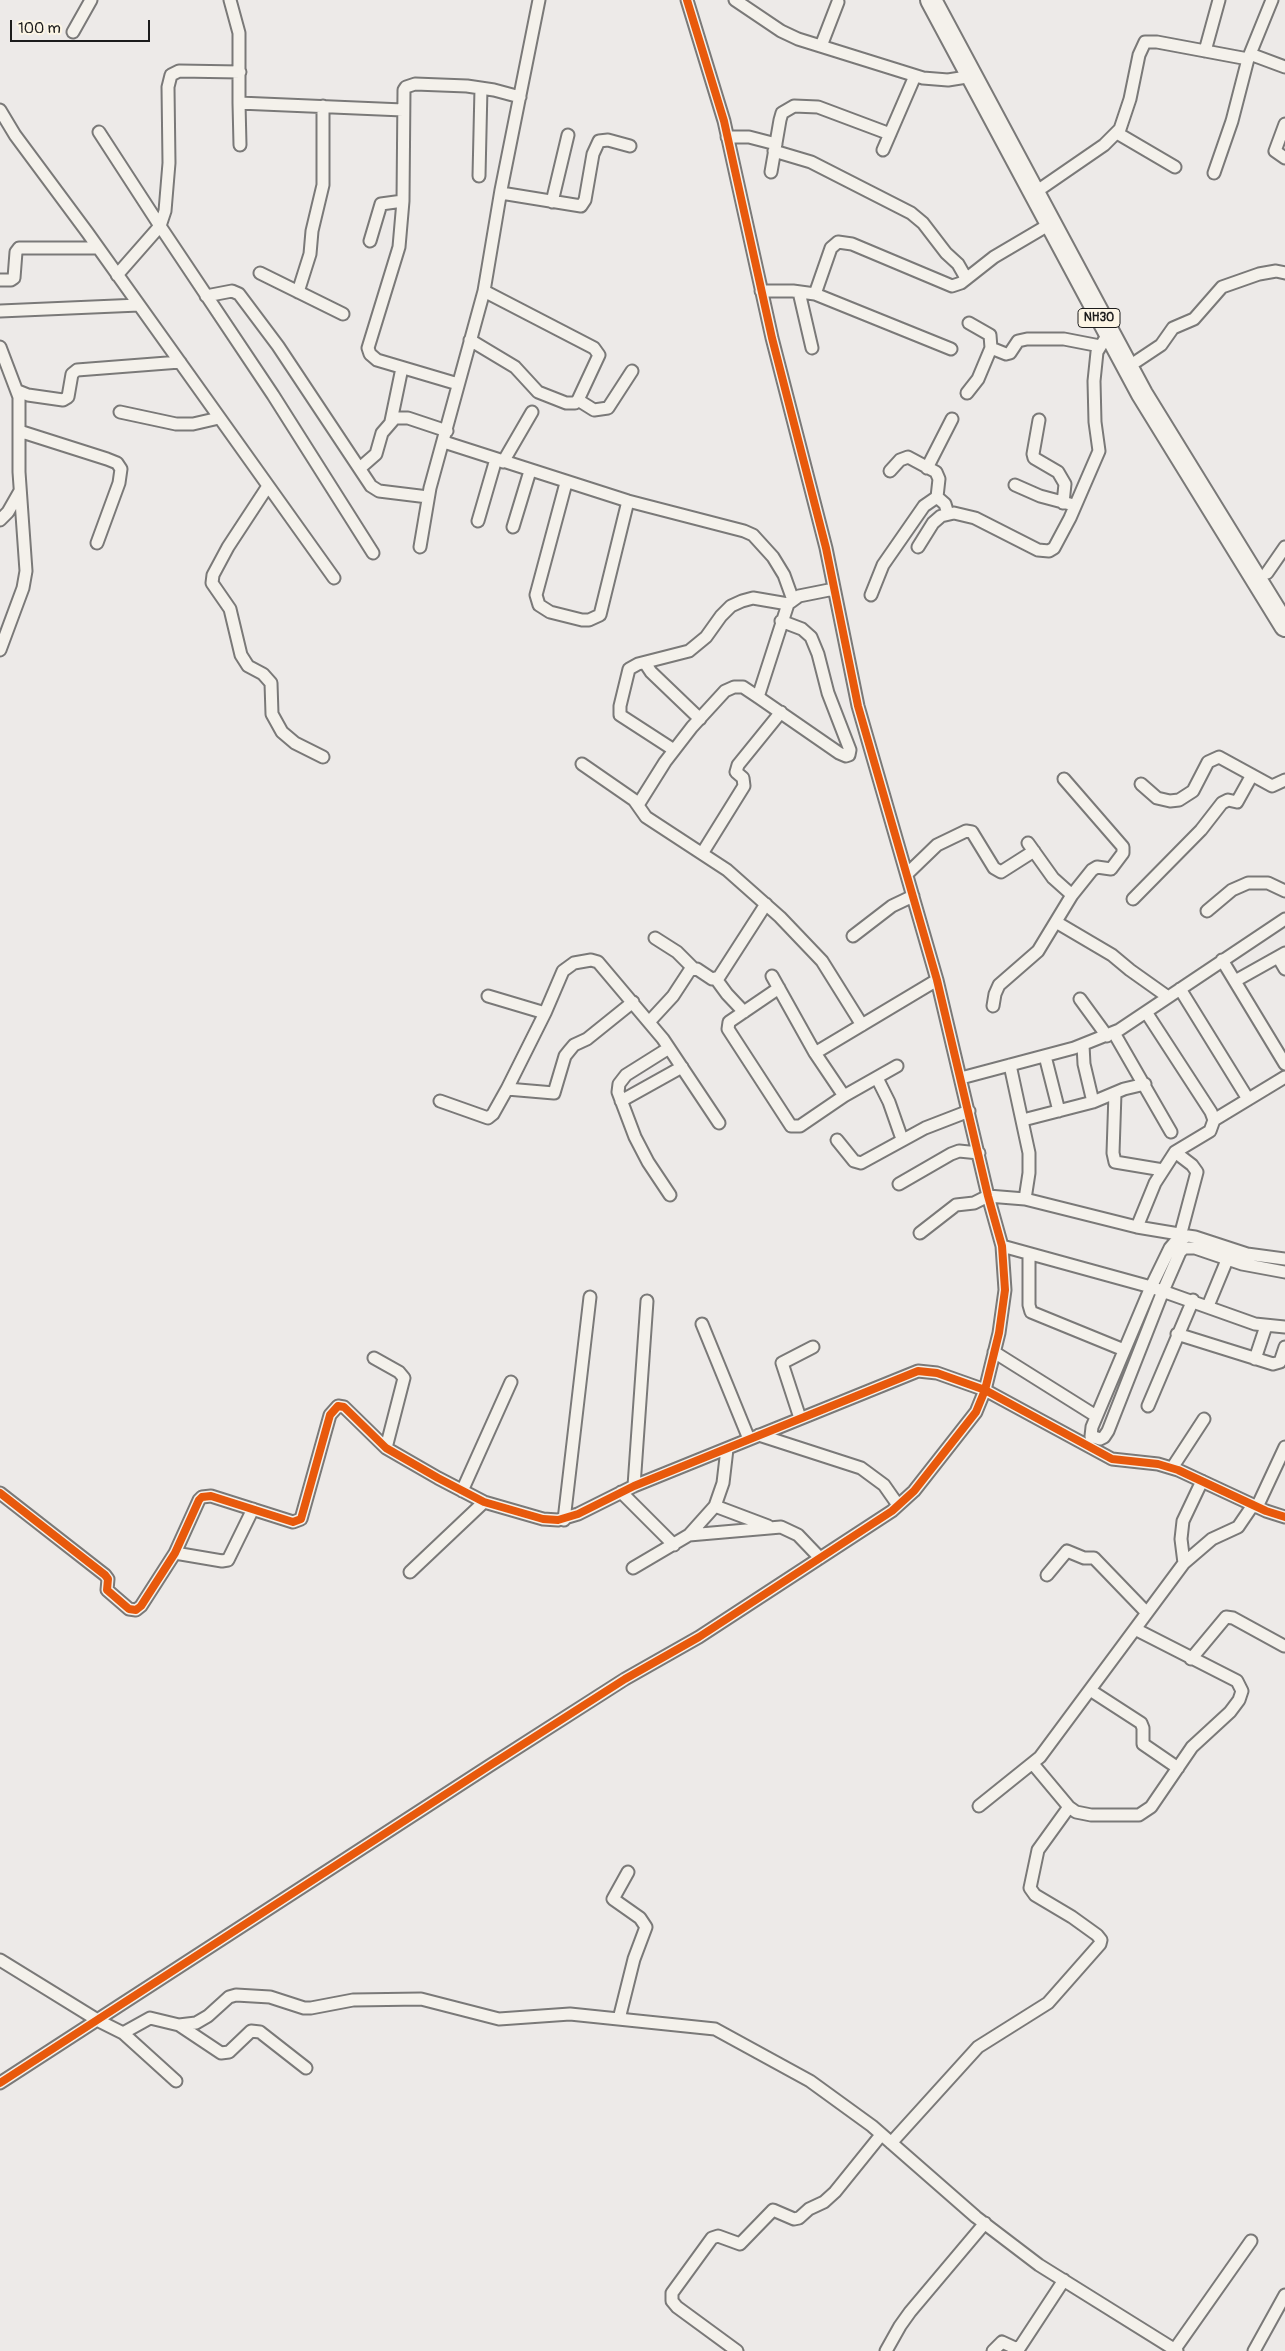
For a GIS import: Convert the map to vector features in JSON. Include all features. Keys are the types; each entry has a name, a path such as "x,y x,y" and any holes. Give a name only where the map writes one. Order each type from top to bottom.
{"highway":[{"name":"NH30","path":"931,0 1050,224 1104,340 1285,626"},
{"name":"NH30","path":"945,0 1137,361 1186,444 1285,602"}],"street":[{"path":"73,32 91,0"},
{"path":"230,0 239,33 240,145"},
{"path":"420,547 428,496 484,291 539,0"},
{"path":"0,2083 99,2021 625,1679 699,1637 898,1505 914,1491 976,1412 985,1390 1005,1290 1002,1246 988,1196 962,1078 937,980 908,873 858,706 834,589 762,292 727,137 687,0"},
{"path":"734,0 788,35 915,76 938,80 973,76"},
{"path":"1205,51 1219,0"},
{"path":"1214,174 1232,121 1249,57 1272,0"},
{"path":"821,46 838,2"},
{"path":"1043,187 1104,145 1123,125 1144,42 1157,42 1249,57 1285,67"},
{"path":"117,275 160,226 165,211 168,185 168,87 171,75 179,71 240,72"},
{"path":"883,150 915,76"},
{"path":"458,384 373,358 368,348 375,318 396,262 400,238 403,201 404,90 410,85 481,88 520,97"},
{"path":"479,176 481,88"},
{"path":"239,103 403,110"},
{"path":"298,292 310,254 312,231 323,185 323,106"},
{"path":"771,172 782,113 794,106 818,107 890,134"},
{"path":"0,110 4,127 98,248 334,578"},
{"path":"1285,124 1275,151 1285,158"},
{"path":"99,132 273,395 373,553"},
{"path":"1117,133 1175,167"},
{"path":"552,202 568,135"},
{"path":"727,137 749,137 775,147 811,162 911,213 923,223 946,253 958,264 966,278"},
{"path":"501,193 575,207 584,204 593,154 599,141 608,140 630,146"},
{"path":"370,241 381,204 403,201"},
{"path":"815,294 831,248 838,242 852,244 946,285 956,286 994,257 1050,224"},
{"path":"0,280 11,280 14,278 16,252 19,248 98,248"},
{"path":"1137,361 1160,345 1173,328 1194,319 1222,286 1259,274 1276,271 1285,273"},
{"path":"260,273 343,314"},
{"path":"206,296 232,291 239,294 278,346 374,489 428,496"},
{"path":"470,340 515,367 538,392 566,403 575,403 578,400 599,355 598,351 484,291"},
{"path":"762,292 815,294 951,348"},
{"path":"800,292 812,348"},
{"path":"0,311 139,305"},
{"path":"967,393 978,379 991,348 990,336 968,323"},
{"path":"918,547 933,523 948,514 962,514 975,518 1038,550 1049,551 1058,541 1069,504 1099,451 1095,422 1094,380 1104,340 1043,338 1018,342 1008,354 991,348"},
{"path":"0,347 18,391 20,491 26,578 4,628 0,650"},
{"path":"18,391 28,395 63,400 68,397 72,374 77,370 180,362"},
{"path":"360,468 376,454 382,433 391,421 402,368"},
{"path":"578,400 594,410 608,408 632,371"},
{"path":"120,412 176,424 192,424 219,418"},
{"path":"478,521 500,460 532,412"},
{"path":"391,421 403,417 445,437 530,471 628,501 735,527 754,535 773,557 784,575 790,602 781,621 758,697"},
{"path":"927,468 952,419"},
{"path":"1038,420 1034,458 1058,472 1065,484 1069,504"},
{"path":"19,430 117,463 121,469 119,483 97,542"},
{"path":"871,595 883,565 924,506 937,497 939,476 908,457 900,460 890,472"},
{"path":"513,527 530,471"},
{"path":"566,482 536,595 539,605 550,612 582,620 589,620 600,614 628,501"},
{"path":"1015,485 1040,496 1069,504"},
{"path":"268,486 228,547 213,575 212,583 230,609 241,655 248,666 263,674 271,683 272,714 282,732 295,743 323,757"},
{"path":"0,520 8,512 20,491"},
{"path":"937,497 945,504 948,514"},
{"path":"1267,573 1285,548"},
{"path":"674,750 625,719 619,712 629,669 689,651 697,646 731,606 742,601 753,598 790,602 834,589"},
{"path":"638,805 674,750 729,688 743,687 839,753 846,756 849,755 850,750 836,716 811,636 807,632 781,621"},
{"path":"645,663 651,672 700,719"},
{"path":"703,852 744,786 744,778 736,772 738,765 780,712"},
{"path":"1141,784 1157,798 1170,801 1179,800 1193,791 1208,762 1218,757 1272,786 1285,780"},
{"path":"582,764 634,800 646,818 703,852 766,904 822,961 862,1025"},
{"path":"1133,899 1200,830 1222,803 1228,800 1234,803 1239,801 1252,776"},
{"path":"993,1006 995,994 1000,985 1038,951 1072,895 1092,870 1097,867 1111,869 1124,850 1064,779"},
{"path":"908,873 937,845 966,831 972,832 994,868 1001,872 1031,847 1053,878 1072,895"},
{"path":"1207,911 1232,890 1248,883 1268,883 1285,891"},
{"path":"853,936 892,906 913,896"},
{"path":"716,979 766,904"},
{"path":"962,1078 1083,1045 1110,1034 1285,919"},
{"path":"1056,922 1112,954 1130,970 1168,997"},
{"path":"656,938 677,952 694,969 699,970 709,978 716,979 744,1012"},
{"path":"1235,981 1281,955 1285,969"},
{"path":"440,1101 488,1118 493,1114 507,1090 563,971 574,963 591,960 598,962 649,1022 669,1048 719,1123"},
{"path":"1222,960 1285,1064"},
{"path":"649,1022 673,996 690,970 694,969"},
{"path":"772,976 815,1052 844,1096"},
{"path":"815,1052 937,980"},
{"path":"778,988 729,1022 728,1030 787,1123 791,1126 800,1126 844,1096 897,1066"},
{"path":"1180,989 1248,1100"},
{"path":"488,996 545,1012"},
{"path":"1080,999 1110,1034 1145,1084 1171,1132"},
{"path":"507,1090 554,1093 565,1056 569,1050 574,1045 587,1039 633,1002"},
{"path":"1146,1012 1211,1112 1214,1120"},
{"path":"1083,1045 1084,1064 1093,1102"},
{"path":"669,1048 622,1079 618,1084 621,1101 634,1137 670,1195"},
{"path":"1045,1056 1059,1111"},
{"path":"1010,1065 1029,1153 1029,1173 1025,1199"},
{"path":"621,1101 682,1067"},
{"path":"1138,1227 1152,1190 1174,1152 1210,1131 1214,1120 1285,1077"},
{"path":"877,1078 890,1102 902,1139"},
{"path":"1023,1120 1093,1102 1145,1084"},
{"path":"1115,1093 1113,1153 1115,1162 1163,1170"},
{"path":"837,1140 854,1161 860,1163 902,1139 969,1111"},
{"path":"899,1184 951,1154 959,1151 979,1152"},
{"path":"1174,1152 1192,1165 1197,1172 1179,1237 1180,1252 1108,1431 1104,1438 1100,1439 1091,1436 1090,1432 1096,1416 1151,1287 1170,1248 1179,1237"},
{"path":"920,1233 956,1205 974,1203 988,1196 1025,1199 1179,1237 1195,1237 1247,1254 1285,1259"},
{"path":"1002,1246 1193,1300 1246,1322 1285,1328"},
{"path":"1180,1252 1187,1248 1195,1248 1227,1260 1262,1269 1285,1272"},
{"path":"1029,1255 1029,1305 1031,1312 1124,1350"},
{"path":"1208,1306 1227,1260"},
{"path":"564,1520 590,1297"},
{"path":"1148,1406 1193,1300"},
{"path":"634,1486 647,1301"},
{"path":"702,1324 754,1437 861,1468 884,1485 898,1505"},
{"path":"1255,1359 1266,1326"},
{"path":"1177,1334 1276,1364 1282,1359 1285,1347"},
{"path":"800,1418 782,1363 813,1347"},
{"path":"994,1352 1096,1416"},
{"path":"374,1358 399,1372 404,1378 386,1448"},
{"path":"0,1493 105,1575 107,1577 107,1590 132,1610 142,1606 175,1552 198,1500 202,1497 211,1496 294,1522 300,1519 330,1415 335,1407 344,1407 386,1448 484,1502 543,1519 564,1520 634,1486 918,1371 937,1373 985,1390 1112,1459 1172,1468 1255,1506 1285,1517"},
{"path":"462,1491 511,1382"},
{"path":"1172,1468 1204,1418"},
{"path":"979,1806 1033,1764 1184,1563 1212,1539 1238,1527 1255,1506 1285,1447"},
{"path":"633,1568 689,1535 715,1506 723,1483 727,1449"},
{"path":"1184,1563 1181,1538 1184,1521 1202,1481"},
{"path":"621,1492 674,1545"},
{"path":"410,1572 484,1502"},
{"path":"715,1506 772,1527"},
{"path":"175,1552 222,1561 228,1560 253,1509"},
{"path":"689,1535 772,1527 787,1528 820,1558"},
{"path":"1047,1575 1067,1551 1071,1550 1084,1558 1094,1558 1147,1613"},
{"path":"1191,1660 1226,1617 1233,1618 1284,1646"},
{"path":"1033,1764 1069,1807 1082,1814 1138,1815 1151,1807 1197,1741 1230,1712 1239,1700 1242,1691 1240,1683 1233,1678 1191,1660 1135,1629"},
{"path":"1090,1690 1140,1723 1143,1728 1143,1744 1178,1768"},
{"path":"892,2144 978,2047 1048,2003 1100,1944 1101,1940 1097,1935 1072,1917 1035,1896 1030,1888 1038,1850 1069,1807"},
{"path":"620,2019 634,1959 646,1926 640,1918 613,1899 628,1872"},
{"path":"0,1960 99,2021 123,2033 176,2081"},
{"path":"179,2025 196,2023 208,2016 229,1997 236,1995 270,1997 304,2008 320,2007 353,2000 420,1999 499,2020 570,2014 715,2028 810,2081 881,2134 985,2223 1039,2265 1176,2350 1250,2240"},
{"path":"123,2033 150,2018 179,2025 221,2053 229,2052 251,2031 260,2032 306,2068"},
{"path":"737,2351 677,2307 672,2301 672,2292 712,2238 721,2237 740,2244 770,2212 776,2210 796,2219 829,2198 881,2134"},
{"path":"886,2351 910,2312 985,2223"},
{"path":"993,2351 1002,2342 1015,2348 1020,2347 1064,2280"},
{"path":"1254,2351 1285,2295"}],"cycle path":[{"path":"0,2083 489,1766 625,1679 699,1637 892,1511 914,1491 976,1412 985,1390 999,1333 1005,1290 1002,1246 988,1196 937,980 858,706 826,548 772,338 724,121 687,0"},
{"path":"0,1493 105,1575 108,1579 107,1590 129,1609 136,1610 141,1606 175,1553 202,1497 211,1496 293,1522 301,1519 330,1415 338,1406 344,1407 386,1448 484,1502 543,1519 558,1520 578,1514 634,1486 918,1371 937,1373 985,1390 1112,1459 1158,1464 1178,1470 1266,1511 1285,1517"}]}
